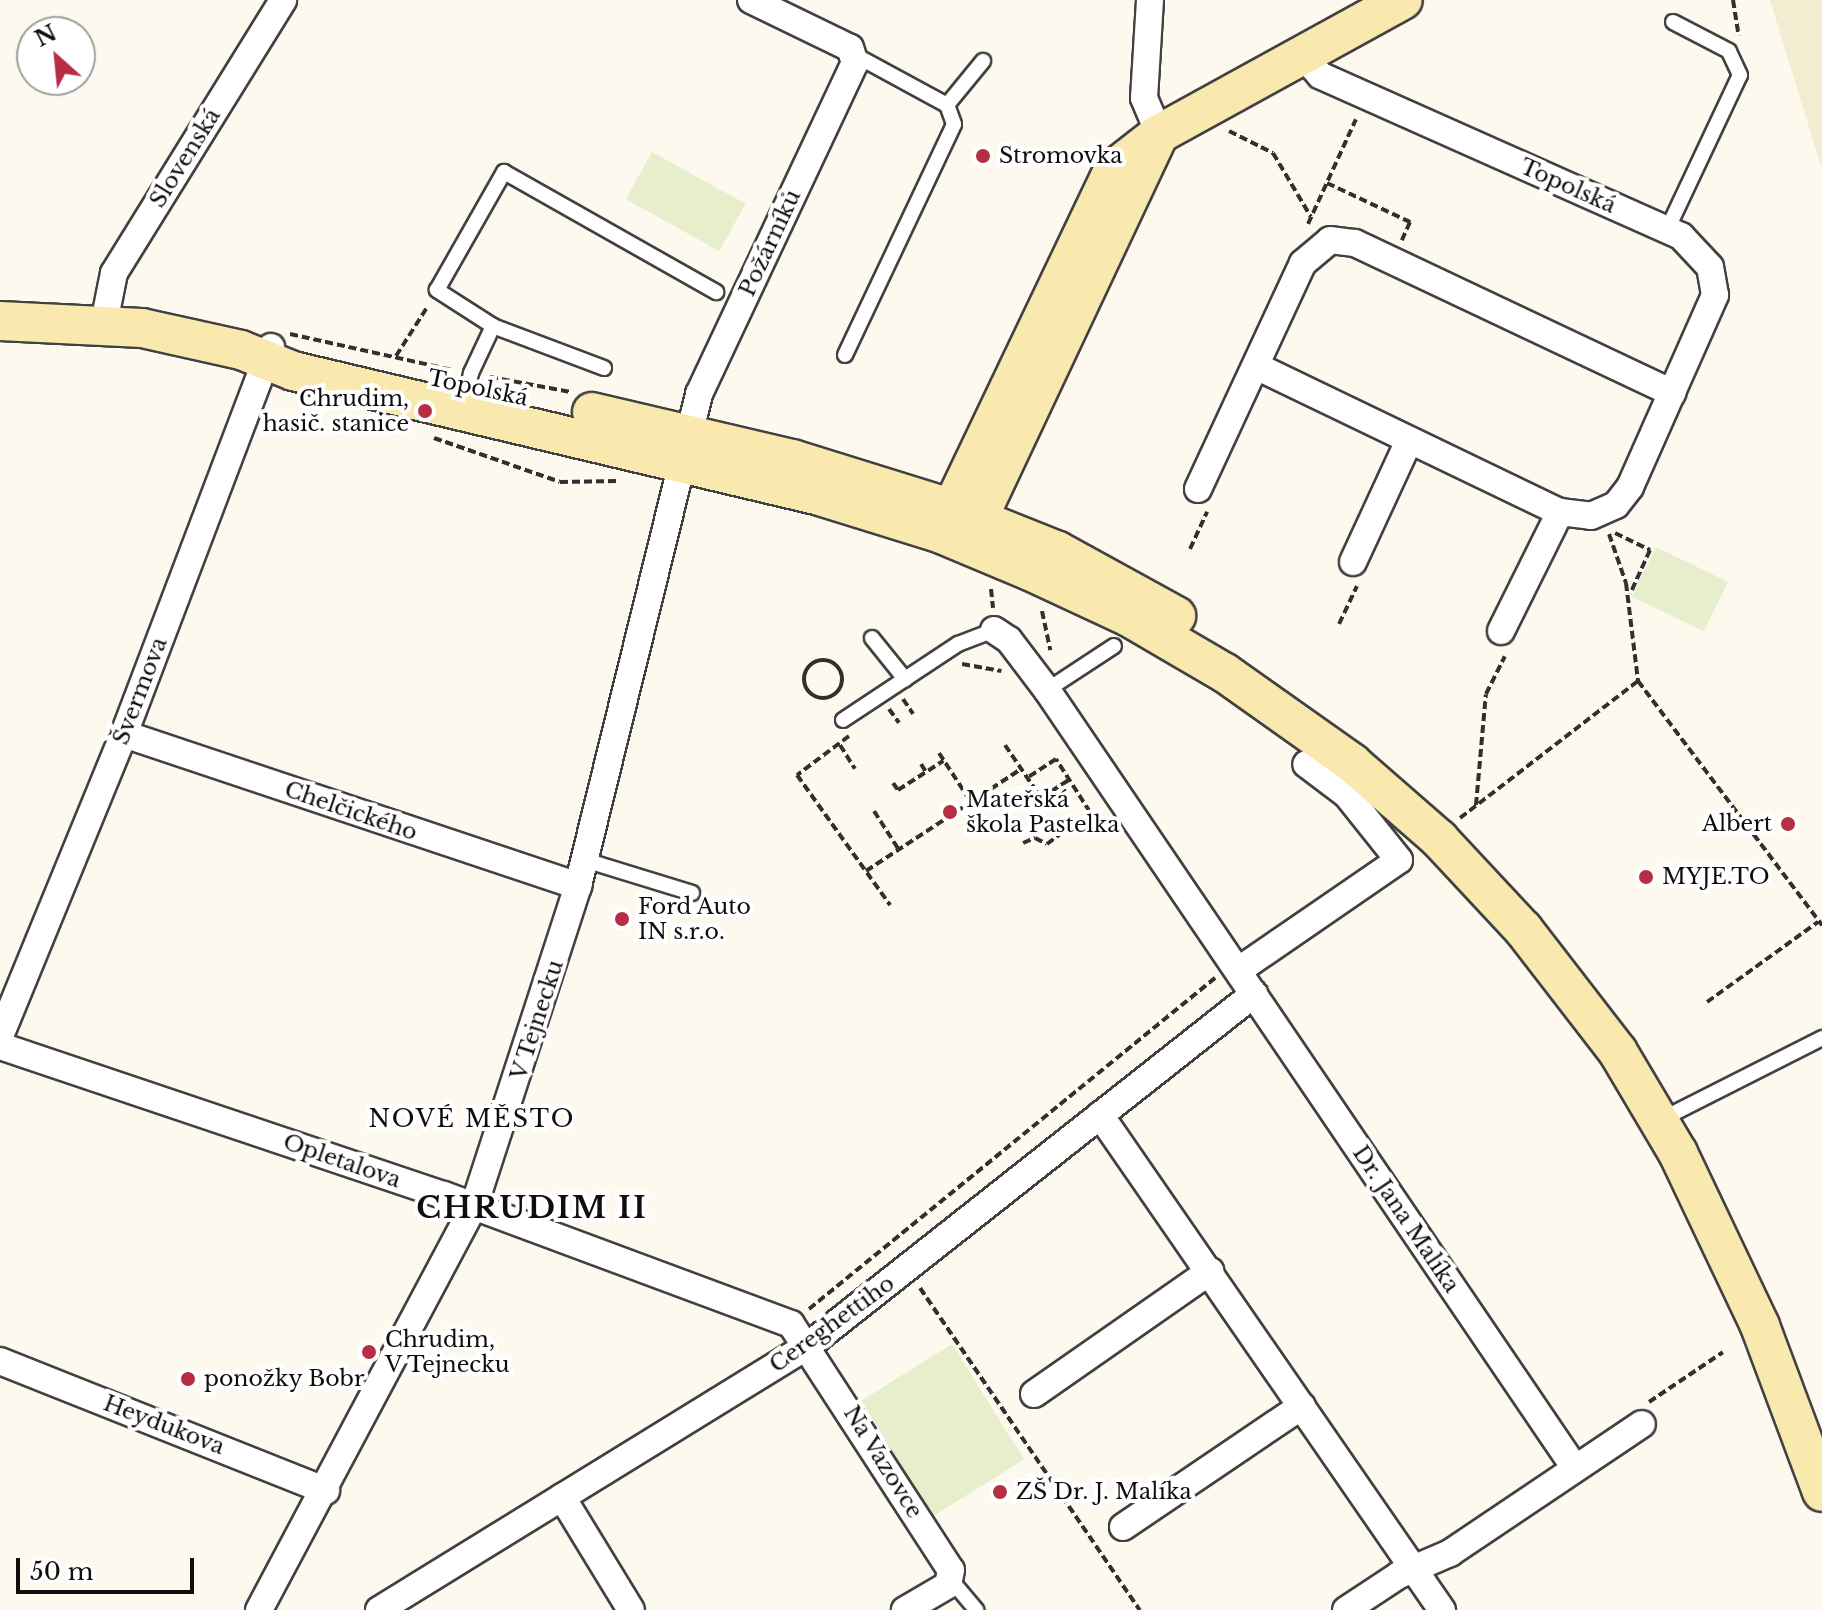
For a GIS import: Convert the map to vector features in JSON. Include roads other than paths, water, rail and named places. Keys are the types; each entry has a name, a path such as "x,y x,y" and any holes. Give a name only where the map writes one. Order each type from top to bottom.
{"main road":[{"path":"958,526 1110,175 1159,134 1403,0"},
{"name":"Topolská","path":"0,306 105,316 276,345 293,371 467,390 685,446 854,476 958,526 1058,551 1166,609 1295,692 1406,778 1484,852 1562,940 1637,1039 1669,1114"},
{"name":"Topolská","path":"0,321 105,316"},
{"path":"1669,1114 1766,1282 1822,1418"},
{"path":"1669,1114 1766,1339 1822,1492"}],"street":[{"name":"Slovenská","path":"105,316 114,273 283,0"},
{"path":"751,0 855,55"},
{"path":"1150,0 1144,98 1159,134"},
{"name":"Topolská","path":"1256,366 1408,443 1560,512 1591,516 1622,499 1711,310 1715,284 1696,249 1667,230 1320,75 1301,54"},
{"name":"Požárníků","path":"685,446 700,390 855,55"},
{"path":"1206,493 1256,366 1315,248 1340,239 1392,260 1672,393"},
{"name":"Švermova","path":"0,1036 124,734 276,345"},
{"path":"1356,572 1408,443"},
{"name":"V Tejnecku","path":"259,1610 326,1491 474,1206 578,886 685,446"},
{"path":"1501,631 1560,512"},
{"name":"Dr. Jana Malíka","path":"994,630 1009,640 1052,687 1254,994 1575,1468"},
{"name":"Chelčického","path":"124,734 578,886"},
{"path":"1239,970 1399,860 1347,795 1306,764"},
{"name":"Cereghettiho","path":"379,1610 809,1345 1254,994"},
{"name":"Opletalova","path":"0,1046 474,1206 791,1324 809,1345"},
{"path":"1100,1115 1442,1610"},
{"path":"1034,1394 1210,1271"},
{"name":"Na Vazovce","path":"809,1345 951,1570 952,1581"},
{"name":"Heydukova","path":"0,1361 326,1491"},
{"path":"1123,1527 1302,1406"},
{"path":"1346,1610 1450,1553 1575,1468 1644,1414"},
{"path":"562,1497 631,1610"},
{"path":"905,1610 952,1581"}],"lane":[{"path":"1667,230 1740,75 1729,51 1673,22"},
{"path":"845,355 954,124 947,105 855,55"},
{"path":"947,105 983,61"},
{"path":"604,368 493,326 437,290 504,172 716,292"},
{"path":"467,390 493,326"},
{"path":"848,725 977,633 994,630"},
{"path":"872,638 909,684"},
{"path":"1052,687 1114,646"},
{"path":"585,860 692,893"},
{"path":"1669,1114 1822,1038"},
{"path":"952,1581 976,1610"}],"place":[{"name":"Stromovka","path":"983,156"},
{"name":"Chrudim, hasič. stanice","path":"425,411"},
{"name":"Mateřská škola Pastelka","path":"950,812"},
{"name":"Albert","path":"1788,824"},
{"name":"MYJE.TO","path":"1646,877"},
{"name":"Ford Auto IN s.r.o.","path":"622,919"},
{"name":"Chrudim, V Tejnecku","path":"369,1352"},
{"name":"ponožky Bobr","path":"188,1379"},
{"name":"ZŠ Dr. J. Malíka","path":"1000,1492"}],"district":[{"name":"NOVÉ MĚSTO","path":"472,1119"},
{"name":"CHRUDIM II","path":"532,1208"}]}
